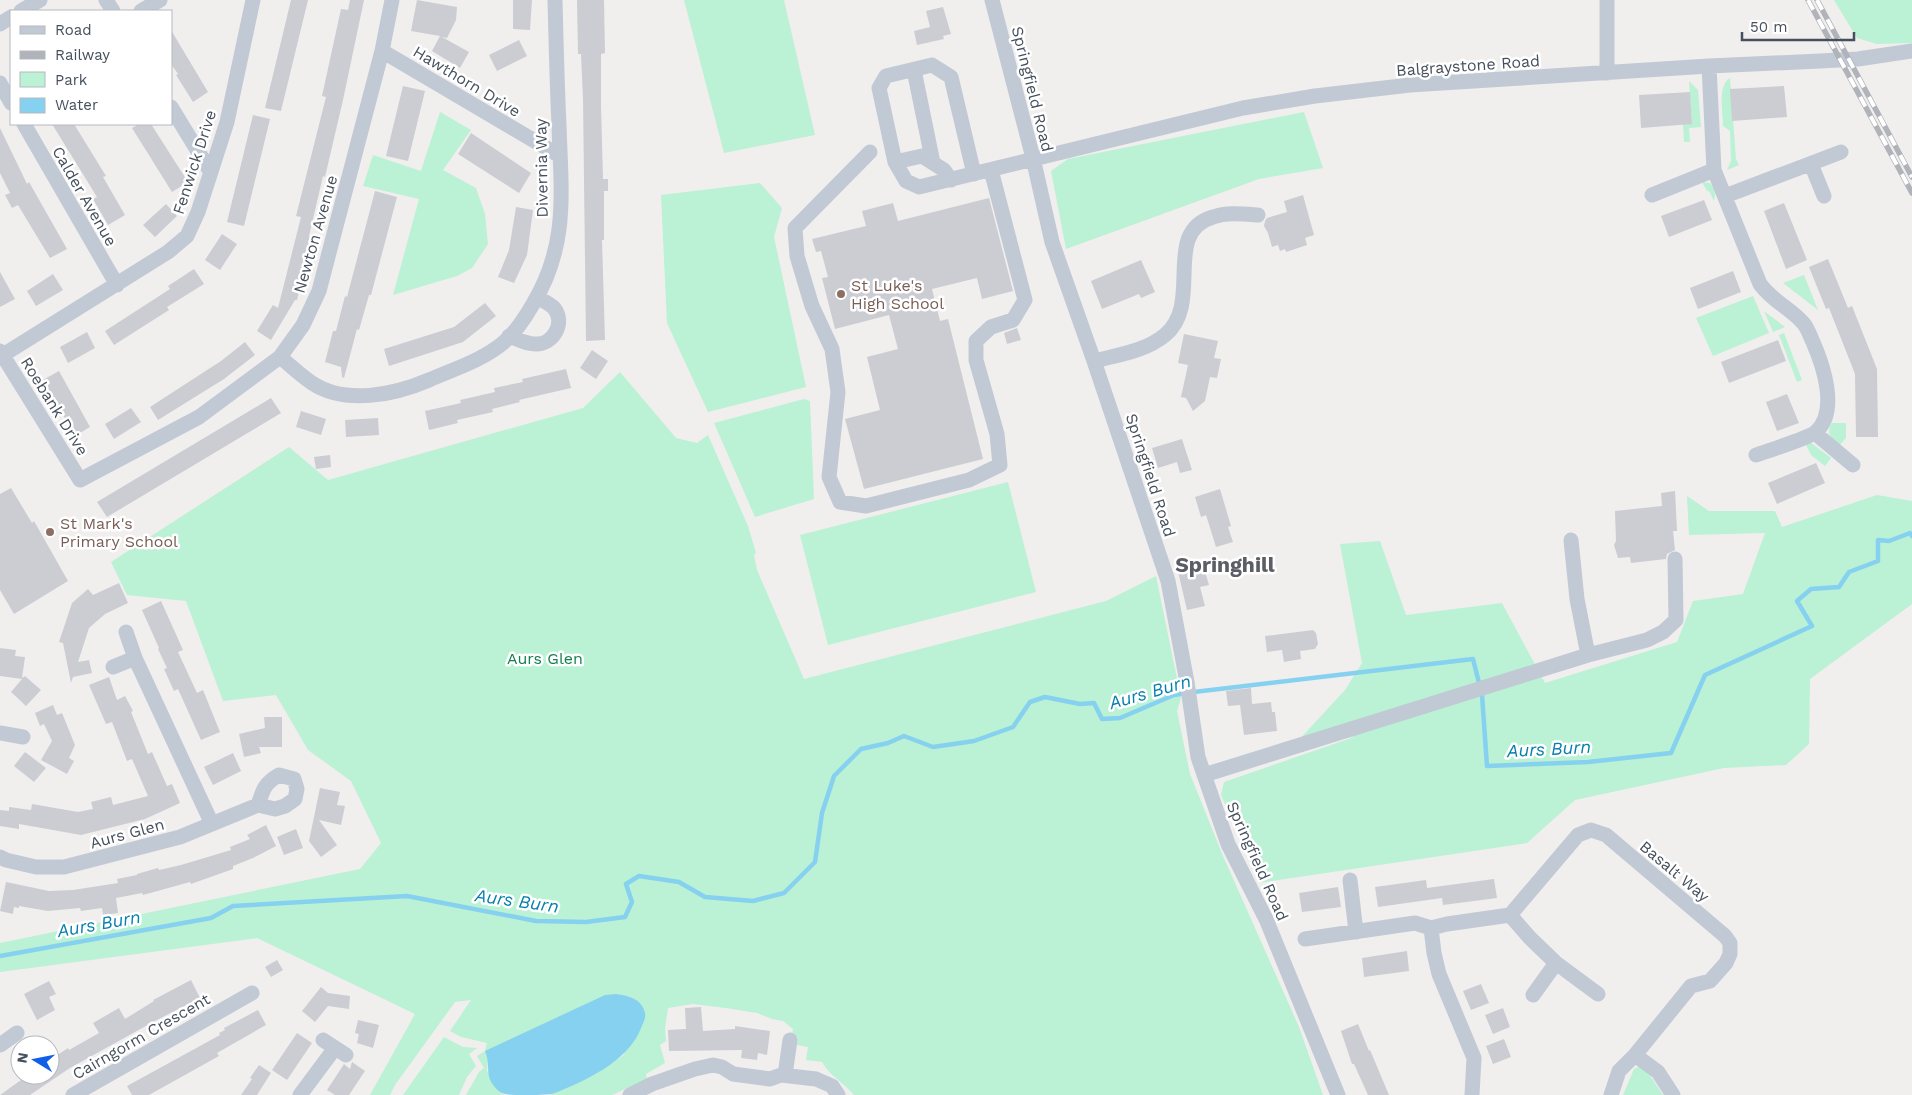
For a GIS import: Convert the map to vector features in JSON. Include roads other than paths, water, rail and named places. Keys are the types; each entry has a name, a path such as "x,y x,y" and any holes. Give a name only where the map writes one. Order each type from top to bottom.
{"street":[{"path":"23,10 40,0"},
{"path":"143,10 160,0"},
{"name":"Fenwick Drive","path":"1,353 117,285 168,252 187,236 198,212 226,122 253,0"},
{"name":"Newton Avenue","path":"80,480 199,417 280,357 303,325 318,291 382,51 392,0"},
{"name":"Divernia Way","path":"280,357 313,383 331,391 355,396 372,395 422,383 478,359 503,342 525,317 543,288 555,257 562,214 555,0"},
{"name":"Springfield Road","path":"992,0 1033,158 1052,242 1168,581 1188,682 1198,757 1228,844 1266,919 1338,1095"},
{"path":"1607,0 1607,73"},
{"name":"Hawthorn Drive","path":"382,51 560,156"},
{"name":"Balgraystone Road","path":"895,162 906,181 919,187 1243,108 1315,96 1410,85 1709,66 1839,60 1912,51"},
{"path":"950,180 944,170 922,156 895,162 879,88 886,76 932,65 951,77 974,174"},
{"path":"1709,66 1714,170 1760,284 1767,295 1806,326 1821,361 1827,385 1827,409 1824,422 1815,432 1756,455"},
{"path":"914,70 933,163"},
{"path":"0,83 10,100"},
{"path":"172,109 210,171"},
{"name":"Calder Avenue","path":"25,125 117,285"},
{"path":"870,152 794,228 797,256 812,306 832,349 838,392 829,477 840,502 866,506 969,480 1000,465 997,434 976,360 976,341 991,327 1013,320 1025,300 991,170"},
{"path":"1725,196 1841,152"},
{"path":"1811,164 1824,196"},
{"path":"1652,195 1714,170"},
{"path":"1094,361 1148,345 1166,334 1180,316 1185,287 1188,234 1199,223 1213,216 1233,214 1258,215"},
{"path":"509,336 524,342 537,344 548,340 557,331 559,320 554,308 537,297"},
{"name":"Roebank Drive","path":"1,353 80,480"},
{"path":"1815,432 1853,465"},
{"path":"1571,540 1577,599 1588,654"},
{"path":"1204,775 1588,654 1647,640 1663,632 1676,620 1674,560"},
{"path":"126,632 135,658 212,824"},
{"path":"113,667 135,658"},
{"path":"0,733 23,737"},
{"name":"Aurs Glen","path":"0,857 36,866 64,868 180,838 258,805"},
{"name":"Basalt Way","path":"1510,915 1578,835 1591,830 1606,835 1725,936 1730,943 1730,954 1726,963 1710,981 1691,986 1635,1055 1619,1071 1611,1095"},
{"path":"1350,880 1356,932"},
{"path":"1305,939 1415,923 1431,928 1510,915 1556,963 1598,994"},
{"path":"1431,928 1439,974 1474,1058 1472,1095"},
{"path":"1533,995 1556,963"},
{"name":"Cairngorm Crescent","path":"73,1095 225,1004 252,992"},
{"path":"0,1045 17,1033"},
{"path":"786,1075 790,1040"},
{"path":"300,1095 335,1048"},
{"path":"1635,1055 1658,1072 1673,1095"},
{"path":"630,1095 652,1084 695,1068 713,1065 722,1067 733,1074 770,1079 781,1075 816,1079 832,1086 838,1095"}],"water":[{"path":"616,994 638,1001 643,1008 645,1019 635,1040 627,1051 616,1060 591,1077 552,1094 507,1094 500,1092 494,1087 489,1077 485,1051 605,995"}],"waterway":[{"name":"Aurs Burn","path":"0,956 211,918 233,906 407,896 536,921 586,922 625,917 632,902 626,884 639,876 679,882 705,897 753,901 784,893 815,862 822,813 834,776 861,749 888,743 904,736 933,747 974,741 1013,727 1030,702 1045,697 1080,704 1094,703 1102,719 1120,718 1174,695 1473,659 1482,695 1487,766 1588,762 1671,753 1705,675 1812,626 1797,601 1811,589 1839,587 1849,572 1878,561 1878,540 1889,541 1910,533 1912,536"}],"railway":[{"path":"1808,0 1912,193"},
{"path":"1817,0 1912,177"}],"place":[{"name":"St Luke's High School","path":"841,294"},
{"name":"St Mark's Primary School","path":"50,532"}],"district":[{"name":"Springhill","path":"1225,565"}]}
